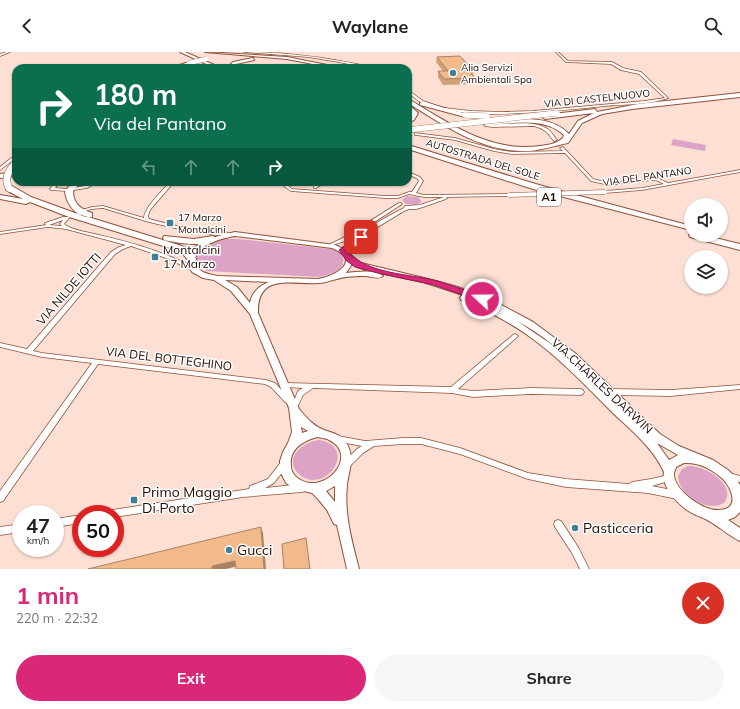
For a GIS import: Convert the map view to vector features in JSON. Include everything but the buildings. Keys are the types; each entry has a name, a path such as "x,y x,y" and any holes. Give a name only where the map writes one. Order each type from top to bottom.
{"highway":[{"path":"207,52 287,58 319,64"},
{"path":"179,53 201,64"},
{"path":"179,53 208,64"},
{"path":"187,64 207,59 234,56 264,56"},
{"path":"220,58 266,57 286,60 297,64"},
{"path":"207,59 213,59"},
{"path":"234,64 259,59 275,59 296,64"},
{"path":"412,131 557,113 740,94"},
{"path":"412,100 431,108 465,114 503,117 557,113"},
{"path":"412,104 466,137 479,142 501,148 532,149 557,146 570,139 579,123 586,118 639,105"},
{"path":"412,104 468,137 480,142 502,147 540,148 555,145 565,141 567,138 565,132 553,125 533,121 488,124 412,131"},
{"path":"488,124 639,105"},
{"name":"AUTOSTRADA DEL SOLE","path":"412,148 529,185 684,226"},
{"name":"AUTOSTRADA DEL SOLE","path":"412,154 483,178 684,233"},
{"path":"12,169 6,178 6,185 36,200 174,240 194,242 213,239"},
{"path":"0,177 12,176"},
{"path":"73,186 69,191 72,203 78,211 94,217"},
{"path":"11,187 22,196 55,209 176,247 185,251 192,258"},
{"path":"0,197 55,209"},
{"path":"728,238 740,241"},
{"name":"AUTOSTRADA DEL SOLE","path":"720,242 740,247"}],"main road":[{"path":"338,276 349,265 350,259 343,250 330,245 235,234 213,239 198,248 192,258 195,270 204,275 213,277 234,289 254,313 294,409 297,432 293,444 286,454 286,469 290,478 298,484 311,488 325,497 331,504 342,529 353,569"},
{"name":"VIA CHARLES DARWIN","path":"350,259 363,267 443,285 474,296 500,307 530,324 558,344 611,392 656,437 675,449 712,465 726,475 736,488 739,506 733,512 726,515 710,514"},
{"name":"VIA CHARLES DARWIN","path":"213,277 318,281 338,276 374,275 426,286 469,300 513,321 542,340 568,361 648,441 663,459 672,487 679,496 693,507 710,514 740,536"},
{"path":"254,313 254,300 260,290 269,285 285,280"},
{"path":"294,409 304,423 316,431 337,439 343,445 346,452 345,468 339,495 342,529"},
{"path":"293,444 304,436 322,433"},
{"name":"VIA CHARLES DARWIN","path":"669,475 673,463 679,459 696,459"},
{"path":"311,488 331,484 345,468"}],"street":[{"path":"0,54 10,52"},
{"path":"245,52 304,56 354,64"},
{"name":"VIA DI CASTELNUOVO","path":"412,94 419,100 430,104 481,113 555,111 666,98 640,73 622,69 612,63 567,62 556,52"},
{"path":"488,124 498,127 523,125 536,126 547,130 555,140"},
{"path":"416,134 455,139 494,150 512,153 566,152"},
{"path":"562,148 589,178 598,182 610,184 657,179 667,184"},
{"path":"0,169 12,159"},
{"name":"VIA DEL PANTANO","path":"414,193 424,196 461,196 605,192 642,188 740,171"},
{"path":"285,186 290,190 385,198 398,197 414,193 421,181 419,178 412,175"},
{"path":"54,186 52,189 67,190"},
{"path":"73,189 88,186"},
{"path":"147,220 146,216 148,210 169,186"},
{"path":"424,196 427,200 426,204"},
{"name":"VIA DEL PANTANO","path":"343,250 351,243 387,220 410,208 419,207 436,200 461,196"},
{"path":"398,197 400,204 410,208"},
{"path":"330,245 356,232 400,204"},
{"path":"84,210 102,207 192,232 235,234"},
{"path":"131,215 148,210"},
{"path":"34,228 67,218 62,222 62,225 65,228"},
{"path":"0,233 51,226 65,228 173,258 195,270"},
{"name":"VIA NILDE IOTTI","path":"28,352 113,253 130,245"},
{"path":"452,390 515,336"},
{"name":"VIA DEL BOTTEGHINO","path":"0,345 28,352 96,362 266,382 276,387 294,409"},
{"path":"0,498 96,362"},
{"path":"285,385 452,390 473,394 532,391 581,392"},
{"path":"294,409 300,393 303,390 313,386"},
{"path":"611,392 671,393 740,387"},
{"path":"337,439 358,444 421,441 465,452 528,476 566,483 654,490 679,496"},
{"path":"345,468 360,451 371,444"},
{"path":"243,493 268,483 285,462"},
{"path":"619,487 651,483 669,475"},
{"path":"726,475 740,479"},
{"path":"124,512 243,493 311,488"},
{"path":"558,524 575,550 585,569"},
{"path":"0,531 12,529"}],"shaded area":[{"path":"673,139 706,145 705,151 671,145"},
{"path":"407,196 418,197 422,202 416,205 406,204 402,200"},
{"path":"224,239 239,239 331,249 339,252 343,256 342,266 332,274 318,277 206,271 198,264 196,258 201,250 207,245"},
{"path":"320,440 331,445 337,452 337,460 334,468 328,475 319,479 310,480 300,475 295,469 293,463 294,458 296,452 301,448 313,441"},
{"path":"688,466 710,472 723,483 727,489 727,496 724,503 710,506 702,504 689,496 683,490 678,476 682,469"}],"tunnel":[{"path":"555,140 562,148"}],"place":[{"name":"Alia Servizi Ambientali Spa","path":"453,73"},
{"name":"17 Marzo Montalcini","path":"170,223"},
{"name":"Montalcini 17 Marzo","path":"155,257"},
{"name":"Primo Maggio Di Porto","path":"134,500"},
{"name":"Pasticceria","path":"575,528"},
{"name":"Gucci","path":"229,550"}],"route":[{"path":"361,237 343,250 350,259 358,265 378,271 436,283 482,299"}]}
